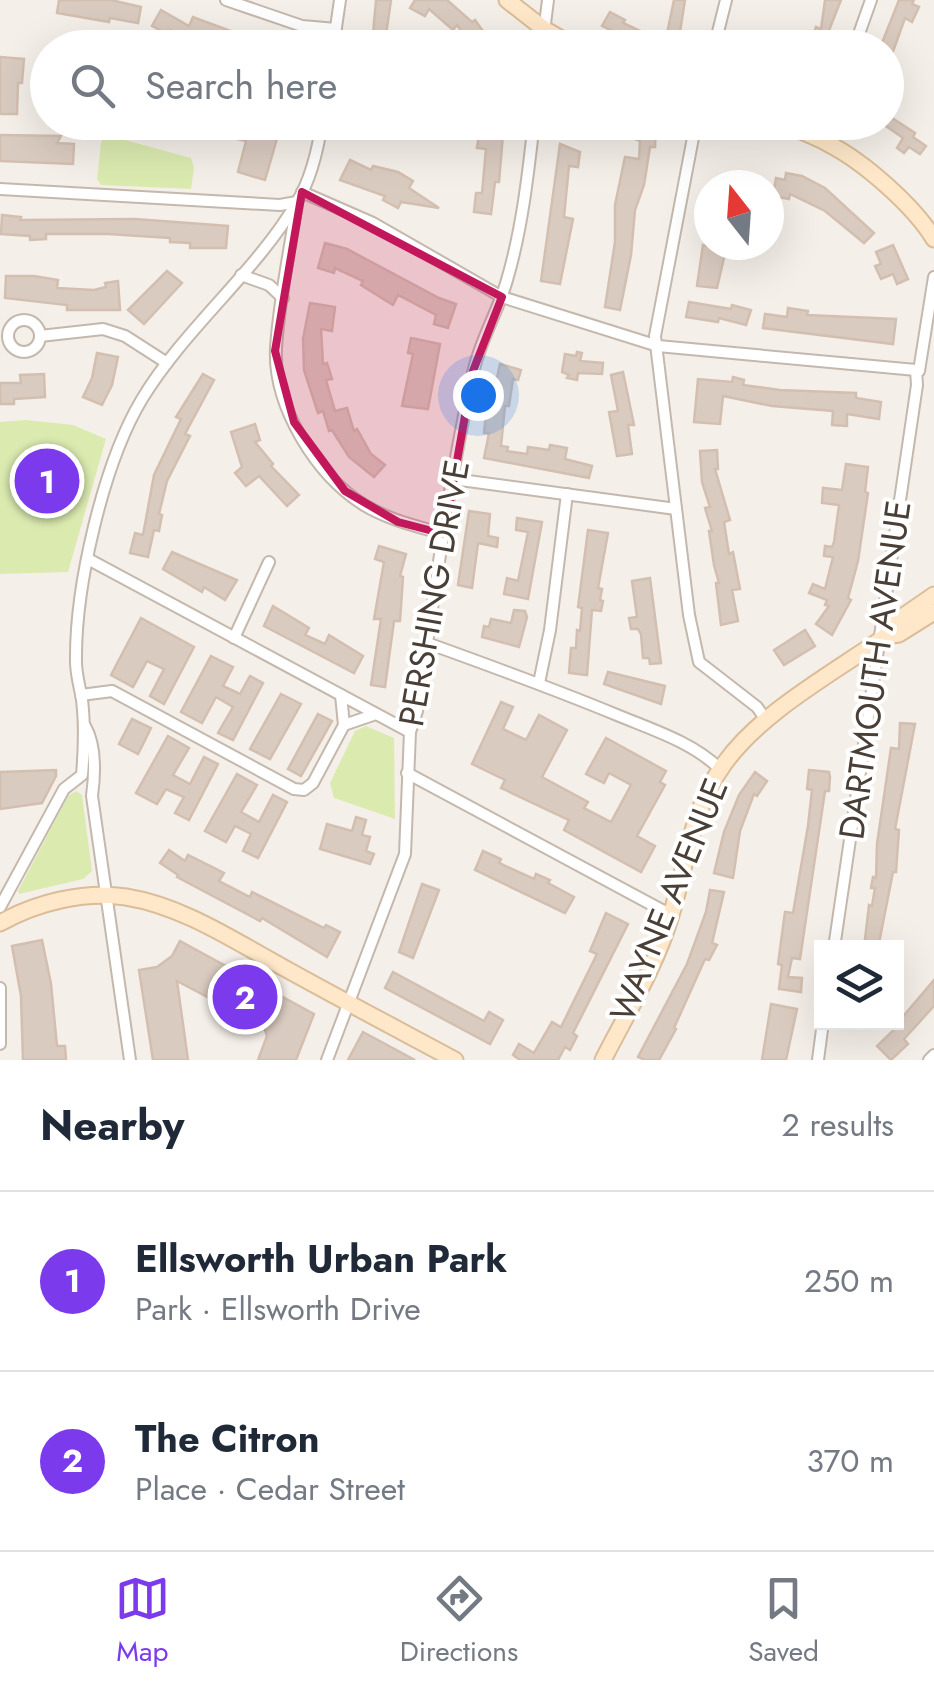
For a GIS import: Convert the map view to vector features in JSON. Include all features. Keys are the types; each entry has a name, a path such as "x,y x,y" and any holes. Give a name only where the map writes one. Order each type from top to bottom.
{"street":[{"path":"226,0 302,26 336,30 340,0"},
{"path":"507,0 547,30"},
{"path":"544,28 548,0"},
{"path":"718,30 726,0"},
{"path":"860,30 871,0"},
{"path":"316,140 299,197 283,298 276,351 279,382 294,422 316,460 344,490 398,522 444,534"},
{"name":"PERSHING DRIVE","path":"328,1060 406,854 410,732 417,712 453,479 473,372 502,297 516,243 531,140"},
{"path":"692,140 655,336 689,615 699,662 756,707 766,720"},
{"path":"821,140 890,190 934,239"},
{"path":"830,144 831,140"},
{"path":"0,189 280,204 299,197 373,224 502,297 658,346 916,370"},
{"path":"0,908 64,789 82,775 84,725 76,676 77,607 102,503 140,402 167,362 241,276 299,197"},
{"path":"241,276 269,285 283,298"},
{"name":"DARTMOUTH AVENUE","path":"835,940 882,638 916,370 919,371 934,277"},
{"path":"40,336 103,329 125,336 167,362"},
{"path":"453,479 676,509"},
{"path":"539,683 568,494"},
{"path":"88,559 410,732"},
{"path":"234,638 269,562"},
{"name":"WAYNE AVENUE","path":"603,1060 671,916 697,816 720,769 766,720 882,638 892,624 934,595"},
{"name":"WAYNE AVENUE","path":"882,638 900,634 934,612"},
{"path":"427,643 664,734 720,769"},
{"path":"81,695 112,692 294,789 304,790 313,784 344,725 341,695"},
{"path":"344,725 378,714"},
{"path":"84,725 90,734 92,796 130,1060"},
{"path":"407,773 671,916"},
{"path":"0,923 60,900 106,896 139,900 180,913 455,1060"},
{"path":"0,988 0,1044"},
{"path":"818,1060 822,1030"}],"highlighted area":[{"path":"302,192 502,297 473,371 444,534 398,522 345,491 294,422 275,351"}],"green space":[{"path":"125,140 191,158 191,189 101,185 97,179 101,143"},
{"path":"26,420 73,425 106,439 68,572 0,574 0,422"},
{"path":"366,726 394,738 395,819 334,798 330,783 355,731"},
{"path":"76,791 82,795 92,871 83,879 19,894 68,796"}],"building":[{"path":"59,0 111,0 141,7 138,23 110,18 109,22 57,13"},
{"path":"376,0 391,0 387,30 373,30"},
{"path":"415,0 447,0 482,30 461,30 457,25 453,30 429,9 425,16 410,8"},
{"path":"674,0 685,0 680,30 668,30"},
{"path":"825,0 841,0 829,30 815,30 821,29"},
{"path":"899,0 914,0 912,4 919,7 912,22 905,18 901,30 887,30"},
{"path":"161,10 189,26 193,17 228,30 160,30 152,26"},
{"path":"610,12 638,30 610,30 602,26"},
{"path":"0,57 24,59 17,114 0,114"},
{"path":"904,126 926,146 920,154 909,147 904,153 897,148 904,140"},
{"path":"0,135 30,135 30,140 74,144 73,164 0,161"},
{"path":"242,140 277,140 265,180 238,172 246,141"},
{"path":"478,140 502,140 491,214 474,212 476,193 482,193 486,149 477,148"},
{"path":"655,140 655,147 650,147 635,210 620,310 605,307 615,242 615,205 625,157 639,159 640,141"},
{"path":"560,144 580,152 578,167 569,166 564,217 573,219 560,284 541,281"},
{"path":"350,160 371,170 373,166 398,172 413,181 409,188 439,208 401,202 398,208 383,200 385,196 340,180"},
{"path":"786,173 802,176 825,188 874,233 864,243 825,211 790,194 789,199 784,198"},
{"path":"2,215 21,217 20,220 135,219 228,226 226,248 190,248 190,243 170,242 170,238 108,234 46,234 46,239 30,240 30,236 1,234"},
{"path":"325,243 347,249 456,304 448,328 434,324 436,315 398,295 393,305 361,285 363,281 335,268 334,273 318,268"},
{"path":"893,245 908,279 897,284 893,274 881,279 875,266 881,264 876,252"},
{"path":"701,260 723,260 717,288 697,286"},
{"path":"167,271 182,283 144,324 128,310"},
{"path":"6,276 34,276 58,280 57,288 94,290 118,281 120,310 67,310 67,305 5,298"},
{"path":"689,302 751,310 746,325 719,318 718,322 686,317"},
{"path":"310,303 335,307 332,331 321,329 323,364 327,363 332,379 326,380 335,411 347,408 354,431 357,429 371,454 385,465 374,477 349,457 329,431 323,411 318,413 304,370 303,339"},
{"path":"788,308 808,311 807,315 896,319 893,344 763,328 765,314 787,317"},
{"path":"411,338 440,344 428,409 402,406 413,354 408,353"},
{"path":"577,352 582,353 580,361 603,363 602,374 578,373 577,380 567,378 569,375 562,372 565,354 576,356"},
{"path":"97,353 118,357 112,385 102,405 83,397"},
{"path":"500,364 521,370 518,380 513,379 509,406 505,406 501,446 508,447 507,451 527,454 528,447 567,448 565,459 592,466 589,478 484,458 489,433 484,433 486,414"},
{"path":"623,372 634,425 628,425 632,454 617,456 609,412 618,411 611,375"},
{"path":"44,374 45,397 0,404 0,383 21,383 20,375"},
{"path":"203,374 214,380 185,434 190,436 167,481 159,531 154,530 148,557 130,553 135,533 143,535 154,475 181,419 176,417"},
{"path":"733,377 744,380 743,385 780,390 856,393 856,398 881,402 879,419 847,414 847,426 832,425 833,411 772,406 723,396 720,424 694,422 698,379 732,382"},
{"path":"255,424 260,440 255,442 271,466 299,495 287,506 259,476 246,486 235,473 242,467 231,432"},
{"path":"717,450 715,469 730,520 724,522 729,554 733,552 740,589 732,590 738,621 721,625 712,531 705,508 710,507 702,482 700,451"},
{"path":"846,464 868,467 868,493 848,598 851,600 832,635 816,624 829,606 825,605 827,600 809,593 813,584 825,589 833,557 824,556 825,546 832,547 834,542 839,505 822,503 823,488 842,490"},
{"path":"469,511 490,514 488,536 498,538 497,547 478,543 472,588 458,585"},
{"path":"517,518 542,522 528,599 504,594 507,578 518,581 528,532 516,530"},
{"path":"588,530 608,533 598,588 602,589 603,601 601,611 592,610 587,675 569,673 571,648 576,648 577,630 580,631 582,608 578,607"},
{"path":"379,546 406,554 400,576 400,621 394,621 385,687 371,685 381,619 374,619 384,562 375,559"},
{"path":"172,552 237,580 225,600 204,587 202,592 163,569"},
{"path":"650,578 661,663 650,664 649,658 643,658 641,634 638,629 631,629 629,618 637,617 632,581"},
{"path":"273,606 309,628 305,635 325,644 329,635 363,656 354,673 264,626"},
{"path":"514,610 525,611 527,617 519,647 482,637 484,626 489,627 491,619 511,623"},
{"path":"141,618 194,647 164,704 150,696 164,669 147,661 133,687 111,675"},
{"path":"805,630 815,646 784,665 774,650"},
{"path":"211,656 233,667 223,686 240,694 250,676 263,683 233,740 218,733 233,707 216,697 202,723 181,712"},
{"path":"608,672 665,686 661,704 604,684"},
{"path":"281,694 301,704 270,759 250,749"},
{"path":"501,702 513,707 503,729 526,740 539,715 567,730 542,777 588,802 584,808 611,822 631,785 609,773 604,783 586,774 606,738 666,771 660,782 665,785 637,836 655,846 641,872 564,830 569,820 501,788 505,780 472,764"},
{"path":"318,714 332,721 301,776 288,769"},
{"path":"132,719 151,728 138,754 119,744"},
{"path":"900,723 915,724 895,829 899,830 896,872 880,940 865,940 891,748 899,749"},
{"path":"168,736 189,748 173,775 190,784 204,757 218,764 189,820 175,813 184,797 166,789 157,804 136,793"},
{"path":"56,770 42,803 0,809 0,772"},
{"path":"809,770 829,772 830,777 800,959 792,958 788,977 802,978 801,992 779,989 782,965 778,964 785,912 793,913 808,826 812,790 807,789"},
{"path":"755,772 767,781 757,796 754,794 740,831 733,878 714,873 739,795"},
{"path":"237,774 257,785 241,812 259,822 273,795 287,802 258,858 243,851 251,834 235,826 226,842 205,831"},
{"path":"356,817 366,820 362,835 370,837 366,851 374,854 370,864 320,849 327,824 352,831"},
{"path":"169,850 185,861 188,855 224,873 219,881 250,897 252,892 340,932 327,957 262,918 260,921 177,877 160,863"},
{"path":"483,851 534,879 536,874 550,880 548,883 574,897 565,913 475,870"},
{"path":"422,884 439,890 413,958 399,952"},
{"path":"710,890 724,892 712,943 717,945 709,960 705,959 659,1060 645,1060 638,1057 687,964"},
{"path":"606,913 628,924 573,1033 577,1036 570,1050 565,1047 558,1060 520,1060 513,1055 519,1044 534,1053 552,1022 561,1027 597,954 590,951"},
{"path":"42,940 57,1046 65,1046 66,1060 23,1060 21,996 12,946"},
{"path":"180,941 314,1014 296,1060 258,1060 267,1036 264,1027 177,981 188,1060 153,1060 139,970 157,967 172,956"},
{"path":"393,972 484,1021 489,1012 503,1020 490,1044 385,988"},
{"path":"934,980 934,1006 904,1039 908,1044 891,1060 877,1046 894,1030 904,1030 904,1015"},
{"path":"771,1004 797,1009 786,1060 762,1060"},
{"path":"363,1032 415,1060 348,1060"}],"place":[{"name":"Ellsworth Urban Park","path":"47,481"},
{"name":"The Citron","path":"245,997"}]}
